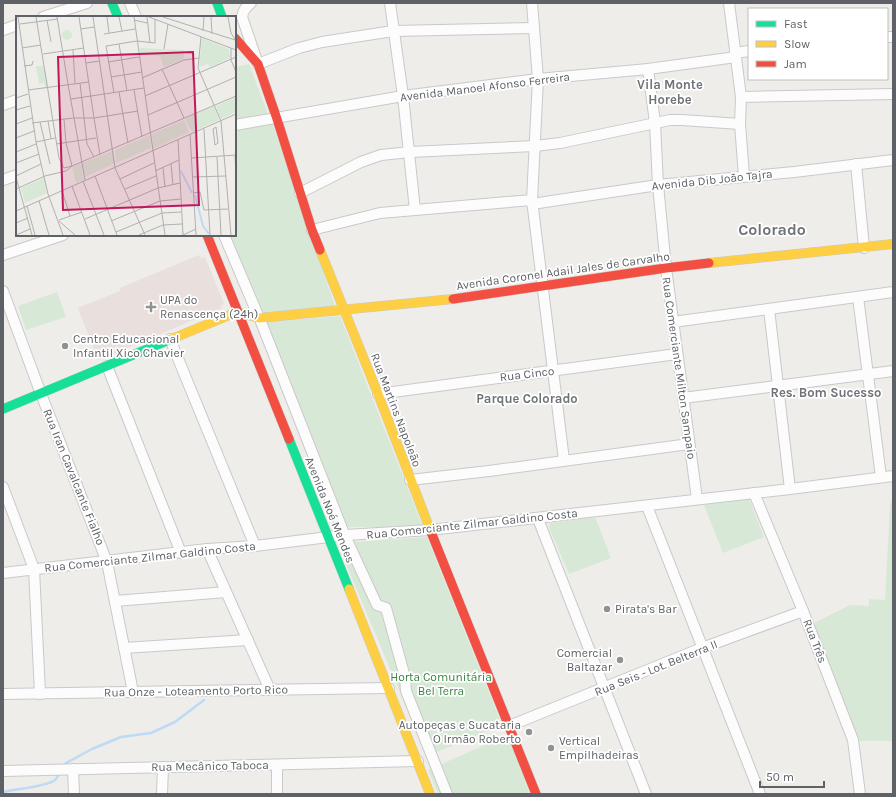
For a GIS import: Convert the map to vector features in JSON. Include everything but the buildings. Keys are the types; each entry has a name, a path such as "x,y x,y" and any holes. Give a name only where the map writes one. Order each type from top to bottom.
{"main road":[{"path":"112,3 118,16"},
{"path":"217,3 222,16"},
{"name":"Rua Martins Napoleão","path":"236,39 258,64 277,118 312,230 536,794"},
{"name":"Avenida Noé Mendes","path":"206,236 389,688 430,794"},
{"name":"Avenida Coronel Adail Jales de Carvalho","path":"237,312 259,318 444,300 666,268 893,244"},
{"path":"3,409 237,312"}],"street":[{"path":"46,16 87,3"},
{"path":"130,3 136,16"},
{"path":"252,3 245,8 242,17 258,64 299,48 322,42 393,31 534,28"},
{"path":"390,3 410,152 415,210"},
{"path":"532,3 538,79 532,202 564,460"},
{"path":"729,3 741,97 740,124 744,176"},
{"path":"3,30 16,25"},
{"name":"Avenida Manoel Afonso Ferreira","path":"236,125 403,96 538,79 648,69 735,55 748,51"},
{"name":"Rua Comerciante Milton Sampaio","path":"648,69 656,123 658,185 666,268 697,499"},
{"path":"741,97 893,94"},
{"path":"3,105 16,100"},
{"path":"300,193 373,157 381,155 410,152 535,146 560,143 656,123 682,120 740,124"},
{"name":"Avenida Dib João Tajra","path":"312,230 380,213 532,202 658,185 794,172 893,160"},
{"path":"856,164 864,248"},
{"path":"3,180 16,175"},
{"path":"3,256 60,236"},
{"path":"224,236 259,318 345,536 377,605 386,608 405,677 406,691 447,794"},
{"name":"Rua Iran Cavalcante Fialho","path":"3,291 41,394 107,562 133,692"},
{"path":"673,322 893,292"},
{"path":"858,297 881,477"},
{"path":"769,309 790,489"},
{"path":"170,340 255,546"},
{"name":"Rua Cinco","path":"378,394 677,354"},
{"path":"107,366 181,552"},
{"path":"683,398 893,371"},
{"path":"410,480 689,444"},
{"name":"Rua Comerciante Zilmar Galdino Costa","path":"3,573 107,562 207,549 255,546 538,519 893,476"},
{"path":"3,487 34,569 40,694"},
{"name":"Rua Três","path":"754,493 803,611 853,740 860,794"},
{"path":"647,506 760,794"},
{"path":"538,519 646,794"},
{"path":"207,549 270,690"},
{"path":"115,601 226,592"},
{"name":"Rua Seis - Lot. Belterra II","path":"509,726 605,689 702,648 803,611"},
{"path":"124,648 248,640"},
{"name":"Rua Onze - Loteamento Porto Rico","path":"3,694 389,688"},
{"name":"Rua Mecânico Taboca","path":"3,770 418,761"},
{"path":"277,765 277,794"},
{"path":"162,794 163,767"},
{"path":"72,769 74,794"}],"shaded area":[{"name":"UPA do Renascença (24h)","path":"199,255 201,258 205,257 224,304 221,305 222,308 98,360 78,308 120,291 120,288"}],"green space":[{"path":"249,64 268,114 236,119 236,67"},
{"path":"272,123 335,306 263,314 230,236 236,236 236,129"},
{"path":"57,292 66,317 26,330 18,306"},
{"path":"340,316 423,527 346,527 264,322"},
{"path":"748,496 764,537 723,553 704,505"},
{"path":"893,496 893,741 858,741 814,623 850,605 869,606 869,599 885,600 890,505"},
{"path":"595,517 611,558 569,574 550,530 549,523"},
{"name":"Horta Comunitária Bel Terra","path":"427,537 502,725 427,756 337,543"},
{"path":"507,735 530,794 438,794 428,770"}],"waterway":[{"path":"64,766 66,763 92,749 121,737 151,733 175,722 204,700"},
{"path":"3,792 38,786 51,782 55,780 60,772"}],"traffic: fast":[{"path":"112,3 118,16"},
{"path":"217,3 222,16"},
{"path":"3,409 169,340"},
{"path":"289,439 349,589"}],"traffic: slow":[{"path":"709,263 893,244"},
{"path":"320,250 378,394 431,532"},
{"path":"169,340 237,312 259,318 453,299"},
{"path":"349,589 430,794"}],"traffic: jam":[{"path":"236,39 258,64 312,230 320,250"},
{"path":"207,236 289,439"},
{"path":"453,299 709,263"},
{"path":"431,532 536,794"}],"place":[{"name":"UPA do Renascença (24h)","path":"151,307"},
{"name":"Centro Educacional Infantil Xico Chavier","path":"65,346"},
{"name":"Pirata's Bar","path":"607,609"},
{"name":"Comercial Baltazar","path":"620,660"},
{"name":"Autopeças e Sucataria O Irmão Roberto","path":"529,732"},
{"name":"Vertical Empilhadeiras","path":"551,748"}],"district":[{"name":"Vila Monte Horebe","path":"670,92"},
{"name":"Colorado","path":"772,229"},
{"name":"Res. Bom Sucesso","path":"826,392"},
{"name":"Parque Colorado","path":"527,398"}]}
